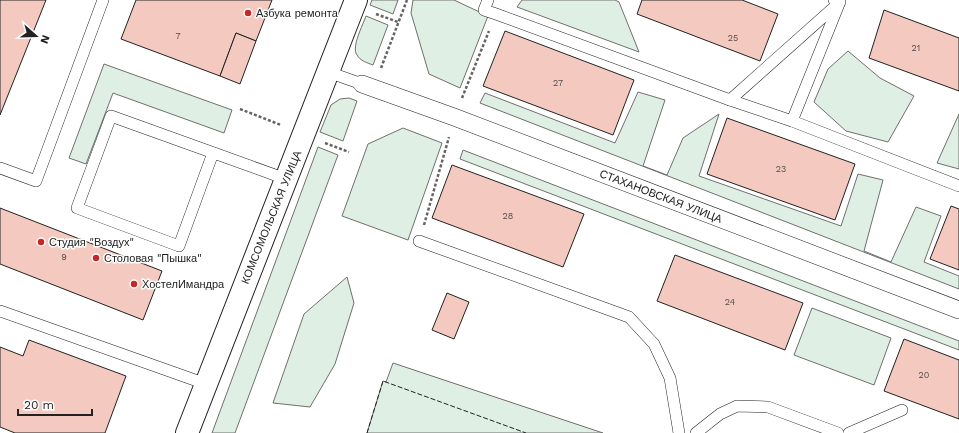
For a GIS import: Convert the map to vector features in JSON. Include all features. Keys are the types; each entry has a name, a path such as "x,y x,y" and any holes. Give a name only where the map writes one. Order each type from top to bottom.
{"main road":[{"name":"КОМСОМОЛЬСКАЯ УЛИЦА","path":"187,433 356,0"}],"street":[{"name":"СТАХАНОВСКАЯ УЛИЦА","path":"367,87 454,117 959,310"}],"lane":[{"path":"0,168 36,181 103,0"},
{"path":"488,0 484,10 730,100 792,121 959,186"},
{"path":"730,100 838,1"},
{"path":"792,121 838,1"},
{"path":"328,72 367,87"},
{"path":"213,153 179,246 77,208 111,116 286,179"},
{"path":"419,242 629,317 654,344 670,378 678,433"},
{"path":"0,311 206,384"},
{"path":"696,433 720,414 737,406 768,407 838,433"},
{"path":"849,433 902,410"}],"path":[{"path":"367,87 407,0"}],"green space":[{"path":"372,0 398,0 393,14 370,5"},
{"path":"413,0 454,0 488,16 460,88 429,74 411,13"},
{"path":"522,0 615,0 619,2 639,52 517,7"},
{"path":"366,16 388,25 373,65 360,59 357,55 355,47"},
{"path":"848,51 880,78 914,96 888,142 846,131 814,102 828,69"},
{"path":"104,64 232,110 224,133 113,93 86,164 69,158"},
{"path":"638,92 665,100 643,166 667,175 683,138 719,114 699,176 841,226 858,174 883,180 864,251 891,262 916,207 941,216 924,262 959,276 959,289 480,103 485,93 615,143"},
{"path":"349,98 357,101 343,141 320,132 331,105 340,99"},
{"path":"959,114 959,169 937,163"},
{"path":"403,128 442,143 408,240 342,216 368,144"},
{"path":"318,147 338,155 235,433 212,433"},
{"path":"463,150 959,341 959,350 460,159"},
{"path":"347,277 354,303 335,364 310,407 273,403 304,314"},
{"path":"812,308 891,338 874,385 794,355"},
{"path":"393,363 603,433 367,433 383,381 386,382"}],"building":[{"path":"0,0 46,0 0,115"},
{"path":"136,0 272,0 256,41 236,33 220,76 121,39"},
{"path":"642,0 742,0 778,14 760,61 637,14"},
{"path":"884,10 959,38 959,91 869,58"},
{"path":"505,31 634,80 613,135 483,86"},
{"path":"236,33 256,41 240,84 220,76"},
{"path":"727,118 855,164 835,220 707,174"},
{"path":"452,165 584,214 563,267 432,218"},
{"path":"951,206 959,209 959,270 930,259"},
{"path":"0,208 162,271 143,320 0,264"},
{"path":"675,255 803,303 785,350 657,301"},
{"path":"447,293 469,302 454,339 432,330"},
{"path":"904,339 959,360 959,419 884,391"},
{"path":"29,340 126,376 105,433 15,433 0,427 0,347 23,356"}],"fence":[{"path":"367,433 383,381 526,433"}],"place":[{"name":"Азбука ремонта","path":"248,13"},
{"name":"Студия \"Воздух\"","path":"41,242"},
{"name":"Столовая \"Пышка\"","path":"96,258"},
{"name":"ХостелИмандра","path":"134,284"}]}
